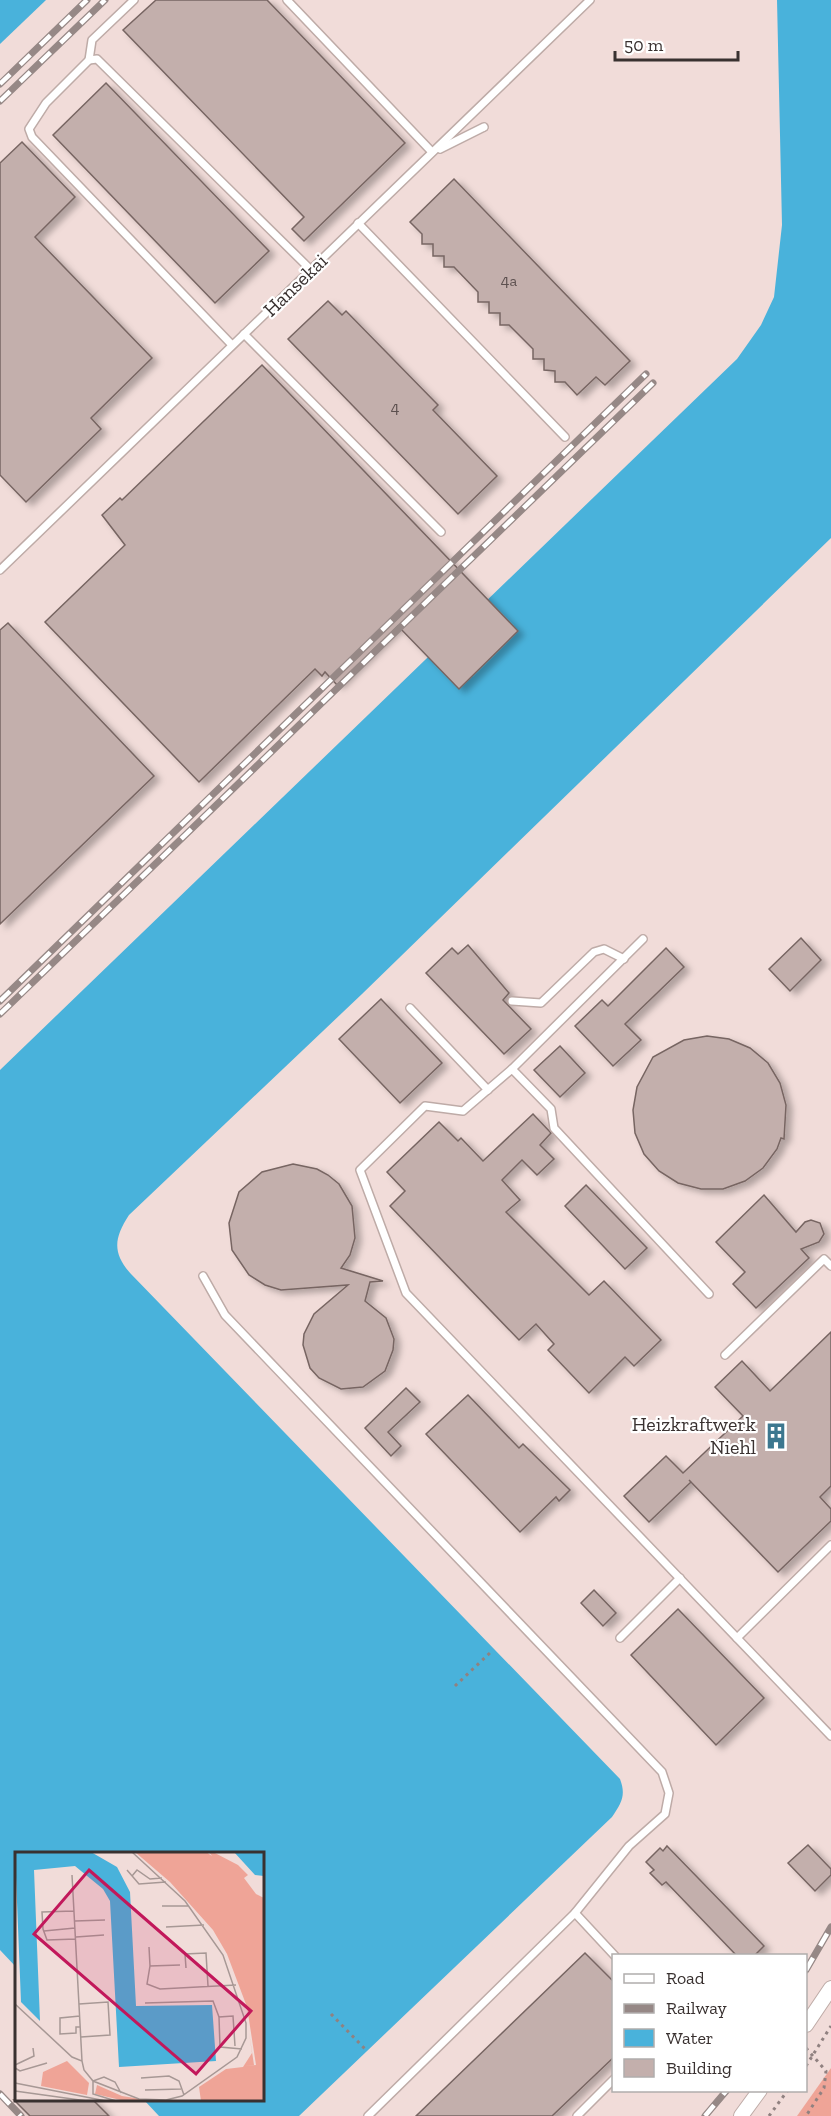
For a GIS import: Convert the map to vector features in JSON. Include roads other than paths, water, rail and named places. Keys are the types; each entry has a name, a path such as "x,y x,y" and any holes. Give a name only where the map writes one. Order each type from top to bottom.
{"street":[{"path":"807,2024 831,1988"},
{"path":"741,2116 759,2092"}],"lane":[{"path":"134,0 92,40 89,60 45,103 29,129 32,138 232,345"},
{"path":"287,0 432,152 484,127"},
{"name":"Hansekai","path":"0,570 590,0"},
{"path":"89,60 97,59 311,270"},
{"path":"358,224 565,437"},
{"path":"244,334 441,532"},
{"path":"644,939 512,1069 463,1111 425,1106 360,1170 406,1293 831,1736"},
{"path":"512,1001 541,1003 594,952 604,949 624,959"},
{"path":"410,1008 488,1090"},
{"path":"512,1069 550,1109 554,1128 709,1294"},
{"path":"724,1355 824,1258 831,1266"},
{"path":"203,1276 225,1315 662,1772 669,1793 664,1814 629,1846 575,1913 368,2116"},
{"path":"737,1638 831,1545"},
{"path":"620,1638 680,1578"},
{"path":"575,1913 613,1954"},
{"path":"577,2116 612,2081"}],"water":[{"path":"0,0 46,0 0,44"},
{"path":"777,0 831,0 831,538 362,994 129,1215 120,1231 117,1245 121,1259 131,1274 620,1779 623,1790 622,1798 612,1817 299,2116 159,2116 145,2101 264,2101 264,1852 15,1852 15,1966 0,1950 0,1070 737,359 761,325 774,297 782,225"}],"railway":[{"path":"0,84 87,0"},
{"path":"0,101 105,0"},
{"path":"0,1001 646,374"},
{"path":"0,1014 653,383"},
{"path":"807,1968 831,1927"},
{"path":"705,2116 725,2092"},
{"path":"0,2094 21,2116"}],"place":[{"name":"Heizkraftwerk Niehl","path":"776,1436"}]}
